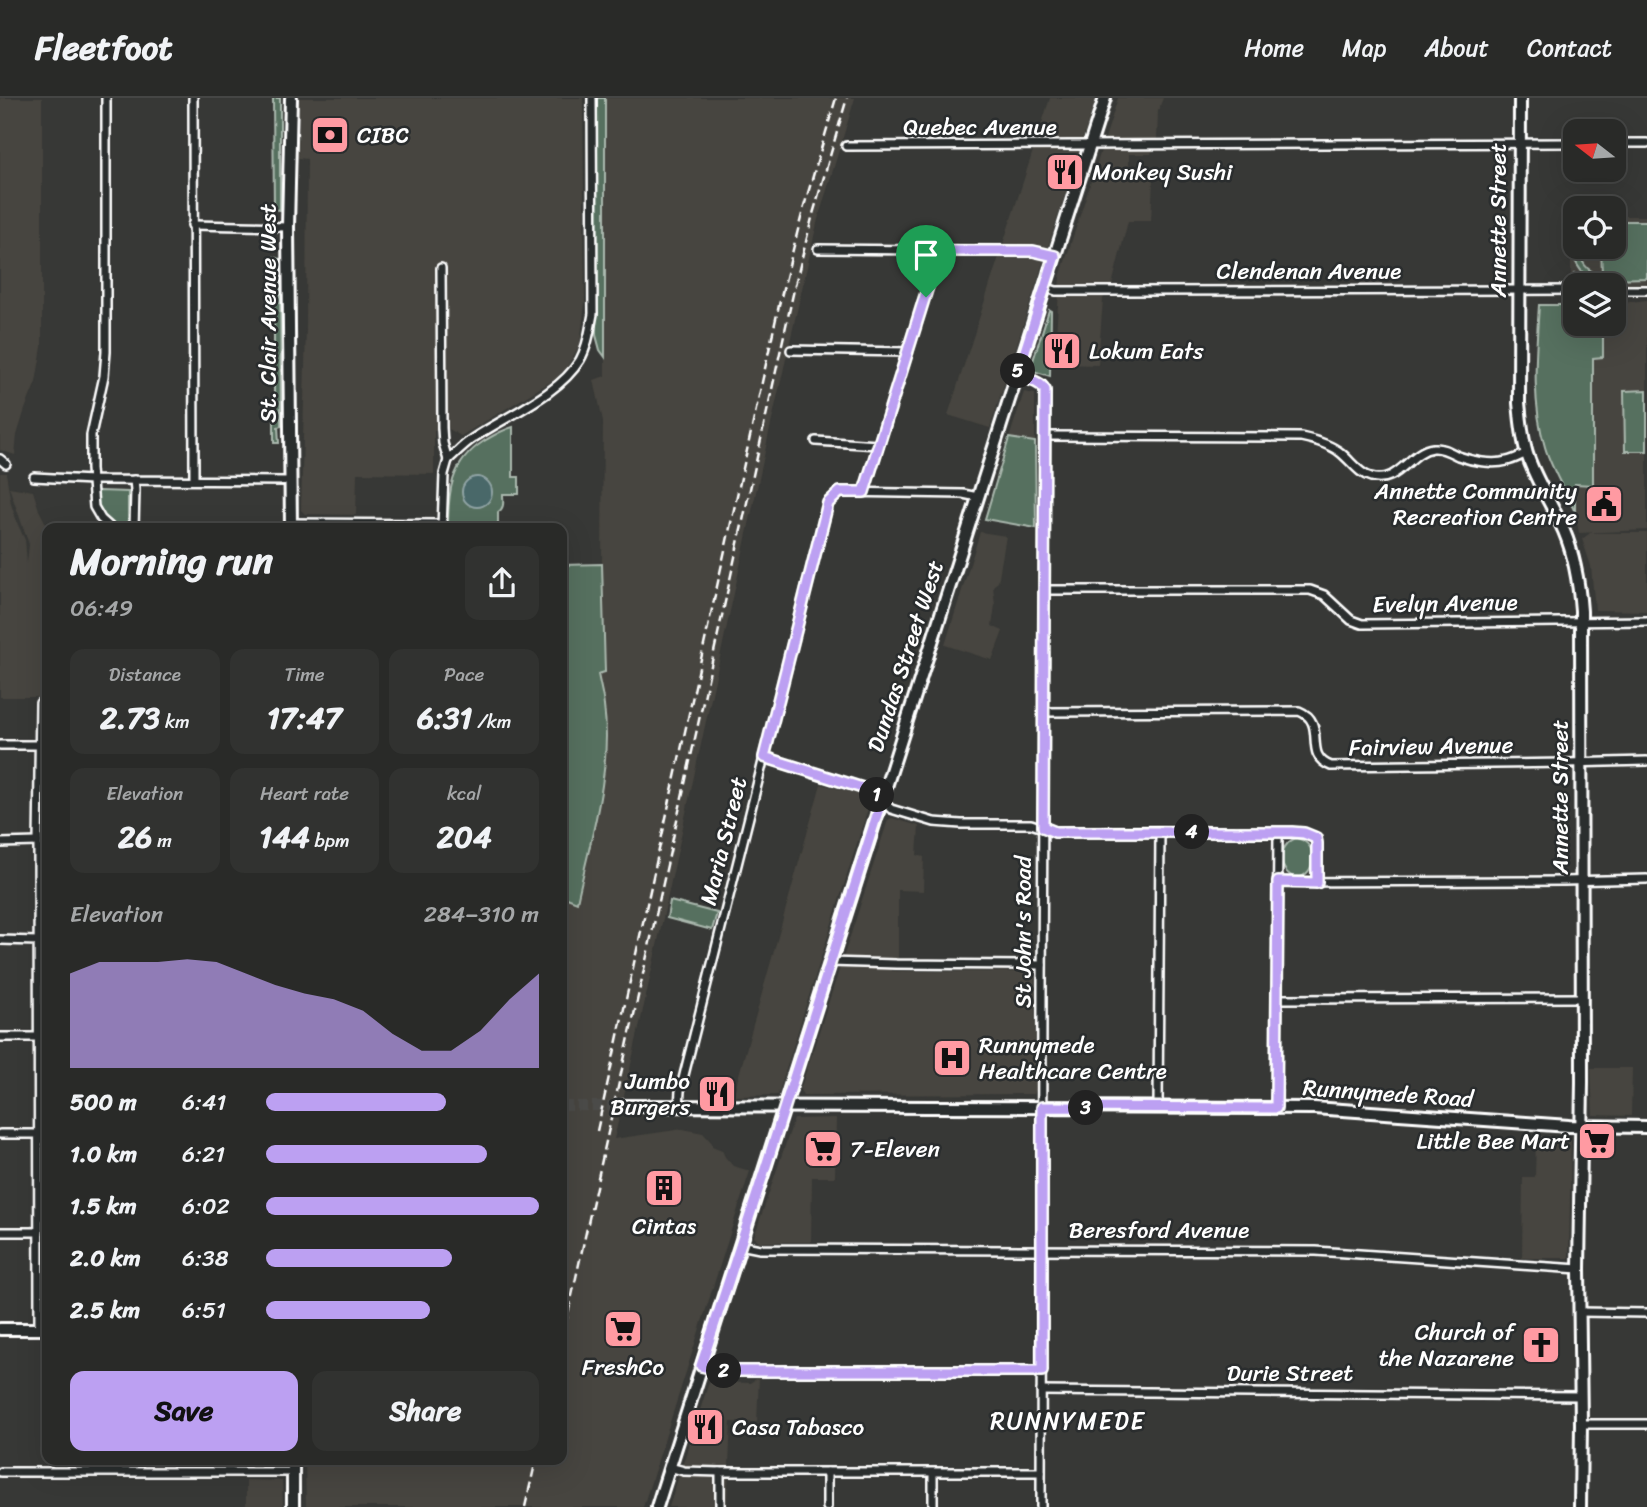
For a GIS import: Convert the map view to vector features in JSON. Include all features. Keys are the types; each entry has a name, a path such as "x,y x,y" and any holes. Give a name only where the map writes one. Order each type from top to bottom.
{"street":[{"path":"105,523 94,507 91,435 104,376 106,352 106,98"},
{"path":"193,98 194,480"},
{"name":"St. Clair Avenue West","path":"291,98 288,227 291,523"},
{"path":"442,523 444,474 448,460 471,439 555,387 581,359 587,344 593,314 592,98"},
{"name":"Dundas Street West","path":"657,1507 1105,98"},
{"name":"Annette Street","path":"1520,98 1519,403 1527,453 1571,549 1579,584 1581,621 1582,998 1578,1269 1580,1507"},
{"name":"Quebec Avenue","path":"846,146 1563,143"},
{"path":"1626,143 1647,143"},
{"path":"192,225 288,227"},
{"path":"818,250 1033,251 1055,256"},
{"path":"864,492 939,251"},
{"path":"441,268 442,428 448,460"},
{"name":"Clendenan Avenue","path":"1044,287 1056,290 1563,290"},
{"path":"1626,290 1647,290"},
{"path":"790,350 908,352"},
{"name":"St John's Road","path":"1017,376 1041,384 1045,390 1041,1507"},
{"path":"1045,436 1301,437 1332,447 1363,473 1378,478 1393,474 1424,450 1432,448 1497,463 1527,453"},
{"path":"816,442 878,444"},
{"path":"34,477 289,481"},
{"path":"134,480 134,523"},
{"name":"Maria Street","path":"678,1106 828,503 840,492 968,494 978,497"},
{"name":"Evelyn Avenue","path":"1044,590 1310,590 1324,595 1351,620 1362,624 1647,621"},
{"path":"40,703 38,1037 42,1091"},
{"name":"Fairview Avenue","path":"1043,712 1299,711 1307,715 1313,724 1318,758 1331,766 1647,761"},
{"path":"0,745 40,745"},
{"path":"764,757 872,791 891,809 933,822 1031,824 1055,832 1304,833 1316,838 1317,883"},
{"path":"1158,1108 1160,831"},
{"path":"1276,1108 1278,833"},
{"path":"0,843 38,842"},
{"path":"1278,882 1647,879"},
{"path":"0,940 38,940"},
{"path":"830,962 1042,965"},
{"path":"1277,999 1582,998"},
{"path":"0,1037 38,1037"},
{"name":"Runnymede Road","path":"622,1107 1276,1108 1581,1127 1647,1126"},
{"path":"42,1112 39,1134 42,1305"},
{"path":"0,1134 39,1134"},
{"path":"0,1232 39,1232"},
{"name":"Beresford Avenue","path":"740,1245 760,1249 1327,1251 1578,1269"},
{"path":"1580,1312 1647,1313"},
{"path":"0,1329 42,1329"},
{"path":"701,1366 723,1371 1042,1371"},
{"name":"Durie Street","path":"1041,1391 1581,1396"},
{"path":"1581,1424 1647,1424"},
{"path":"292,1465 293,1507"},
{"path":"669,1467 684,1471 720,1472 1041,1472"},
{"path":"0,1472 293,1472"},
{"path":"720,1472 720,1507"},
{"path":"827,1472 827,1507"},
{"path":"933,1473 933,1507"}],"shaded area":[{"path":"0,98 42,98 42,347 36,382 17,435 15,455 0,450"},
{"path":"299,98 583,98 585,303 580,344 566,368 555,379 461,436 449,429 434,431 434,474 357,473 356,515 305,514 301,510 307,159 298,158"},
{"path":"605,98 855,98 818,219 614,1139 683,1129 703,1133 712,1146 722,1150 733,1166 750,1171 643,1507 306,1507 305,1465 567,1465 567,898 577,902 601,787 605,707 598,674 605,671 602,564 603,421 594,380 605,376"},
{"path":"1050,98 1096,98 990,428 948,415"},
{"path":"1118,98 1163,98 1158,111 1157,139 1151,154 1129,154 1129,180 1153,179 1151,221 1128,221 1112,285 1103,299 1098,365 1054,364 1060,277"},
{"path":"1626,216 1647,216 1647,285 1626,285 1626,273 1571,273 1571,259 1626,259"},
{"path":"1647,300 1647,530 1579,533 1575,512 1545,448 1537,410 1539,305 1563,305 1563,336 1626,336 1626,303"},
{"path":"1024,392 1035,394 1035,442 1009,438"},
{"path":"0,473 6,473 11,504 25,540 27,563 29,544 9,487 33,491 46,523 42,523 42,697 0,697"},
{"path":"980,532 1006,536 998,582 993,586 995,605 992,626 1003,631 992,660 945,645"},
{"path":"1590,533 1647,533 1647,611 1595,610 1591,566 1582,539"},
{"path":"821,784 866,796 870,802 778,1095 733,1096"},
{"path":"892,818 919,826 917,855 924,857 923,891 898,890 898,959 891,959 892,971 1030,972 1035,976 1034,1094 803,1095 800,1090 888,820"},
{"path":"1591,1068 1632,1068 1631,1116 1593,1115"},
{"path":"836,1118 835,1177 812,1177 811,1242 760,1242 754,1237 794,1119"},
{"path":"1536,1136 1571,1137 1569,1258 1522,1258 1523,1177 1535,1177"},
{"path":"759,1377 757,1422 731,1422 727,1507 669,1507 709,1382 750,1383"},
{"path":"246,1480 282,1481 283,1507 235,1507 246,1505"}],"green space":[{"path":"273,98 280,98 280,210 274,209"},
{"path":"597,98 605,98 605,357 596,335"},
{"path":"1626,221 1647,221 1647,278 1626,279 1626,273 1602,273 1601,259 1626,259"},
{"path":"274,257 280,259 279,443 274,443"},
{"path":"1574,259 1582,259 1597,273 1583,273"},
{"path":"1539,305 1563,305 1563,336 1603,336 1603,357 1593,358 1593,485 1575,484 1575,512 1551,463 1541,430 1536,376"},
{"path":"1049,310 1050,376 1033,371 1031,367"},
{"path":"1647,390 1647,451 1625,451 1624,391"},
{"path":"513,427 513,477 519,477 519,494 503,494 498,523 448,523 450,490 458,469 473,450"},
{"path":"1009,438 1035,442 1036,528 985,519"},
{"path":"96,492 128,492 128,523 112,523 104,516 97,503"},
{"path":"602,564 605,672 598,674 604,706 605,755 599,805 577,902 567,898 567,565"},
{"path":"1296,838 1309,846 1313,858 1309,871 1296,878 1285,870 1282,858 1285,846"},
{"path":"670,901 717,913 712,930 667,918"}],"water":[{"path":"477,477 487,482 492,492 487,502 477,507 467,502 462,492 467,482"}],"tunnel":[{"path":"567,1106 623,1106"}],"railway":[{"path":"597,1131 779,305 836,98"},
{"path":"567,1318 795,285 847,98"},
{"path":"525,1507 535,1465"}],"place":[{"name":"CIBC","path":"330,135"},
{"name":"Monkey Sushi","path":"1065,172"},
{"name":"Lokum Eats","path":"1062,351"},
{"name":"Annette Community Recreation Centre","path":"1604,504"},
{"name":"Runnymede Healthcare Centre","path":"952,1058"},
{"name":"Jumbo Burgers","path":"717,1094"},
{"name":"Little Bee Mart","path":"1597,1141"},
{"name":"7-Eleven","path":"823,1149"},
{"name":"Cintas","path":"664,1188"},
{"name":"FreshCo","path":"623,1329"},
{"name":"Church of the Nazarene","path":"1541,1345"},
{"name":"Casa Tabasco","path":"705,1427"}],"district":[{"name":"RUNNYMEDE","path":"1068,1421"}],"route":[{"path":"939,251 1033,251 1055,256 1017,376 1041,384 1045,390 1043,827 1055,832 1292,832 1316,838 1317,883 1278,882 1276,1108 1042,1107 1042,1371 723,1371 701,1366 882,799 872,791 764,757 828,503 840,492 864,492 926,297 939,251"}]}
